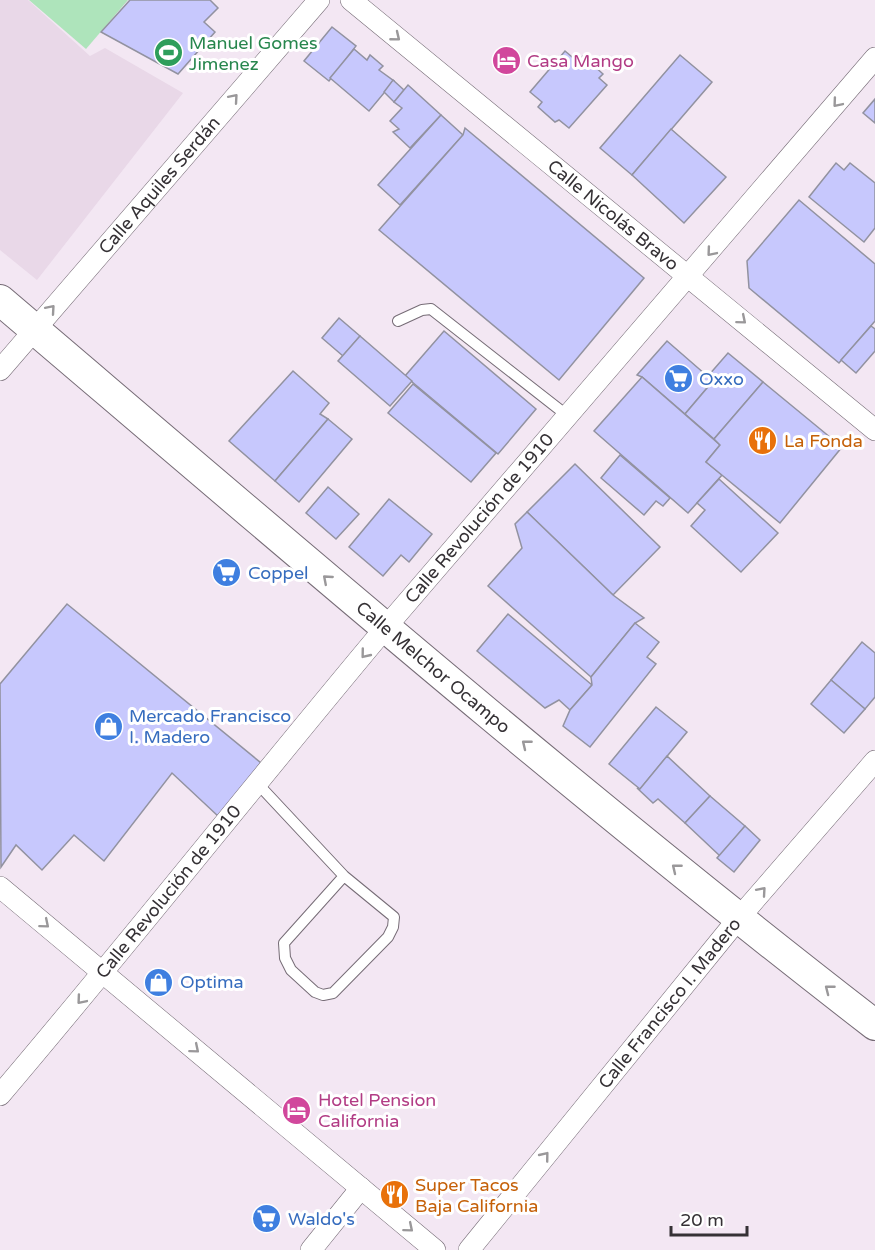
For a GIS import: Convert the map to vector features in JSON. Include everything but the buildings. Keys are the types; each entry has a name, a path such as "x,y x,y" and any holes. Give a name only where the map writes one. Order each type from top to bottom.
{"street":[{"name":"Calle Aquiles Serdán","path":"0,370 319,0"},
{"name":"Calle Nicolás Bravo","path":"351,0 875,430"},
{"name":"Calle Revolución de 1910","path":"0,1095 104,973 385,629 690,277 875,58"},
{"name":"Calle Melchor Ocampo","path":"0,300 385,629 738,919 875,1025"},
{"name":"Calle Francisco I. Madero","path":"469,1250 738,919 875,761"},
{"path":"0,886 435,1250"},
{"path":"311,1250 361,1188"}],"lane":[{"path":"398,321 422,310 431,309 568,417"},
{"path":"258,784 344,876 394,917 393,927 388,937 333,993 323,995 315,992 291,970 285,958 284,943 344,876"}],"shaded area":[{"path":"0,0 28,0 90,56 105,48 183,93 37,280 0,250"}],"green space":[{"path":"29,0 128,0 86,49"}],"place":[{"name":"Manuel Gomes Jimenez","path":"168,53"},
{"name":"Casa Mango","path":"506,61"},
{"name":"Oxxo","path":"678,379"},
{"name":"La Fonda","path":"763,441"},
{"name":"Coppel","path":"227,573"},
{"name":"Mercado Francisco I. Madero","path":"108,726"},
{"name":"Optima","path":"159,982"},
{"name":"Hotel Pension California","path":"297,1110"},
{"name":"Super Tacos Baja California","path":"394,1195"},
{"name":"Waldo's","path":"267,1219"}]}
